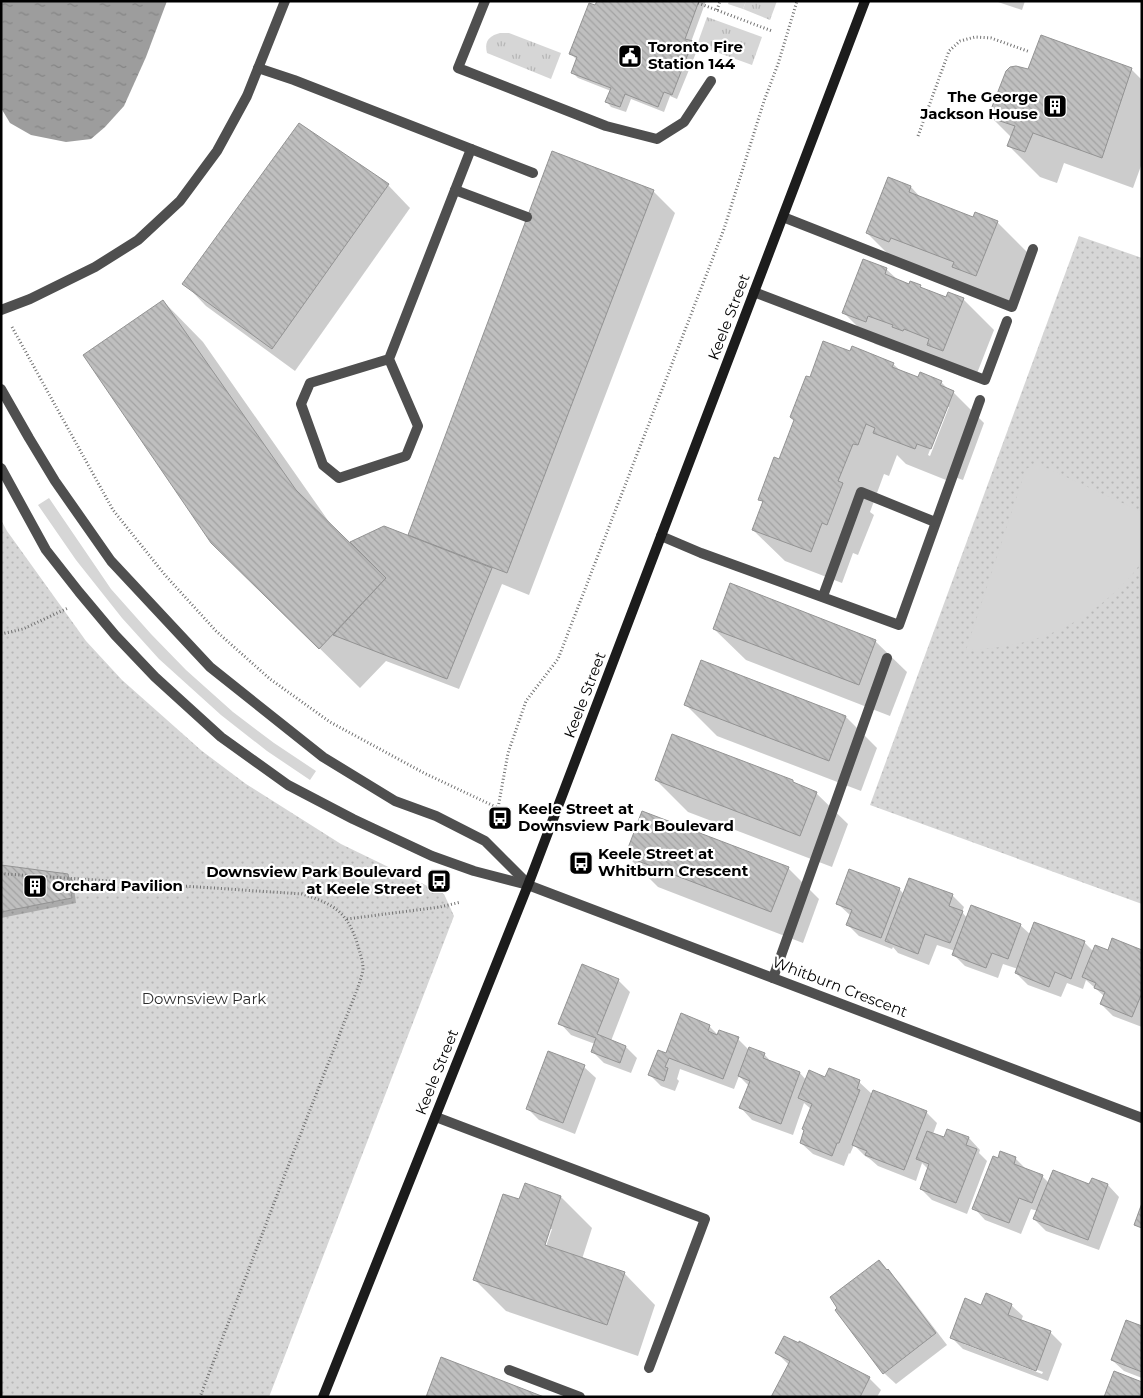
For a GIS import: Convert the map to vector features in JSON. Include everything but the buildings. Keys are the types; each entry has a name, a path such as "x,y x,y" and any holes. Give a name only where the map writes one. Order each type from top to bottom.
{"main road":[{"name":"Keele Street","path":"323,1397 528,885 865,1"}],"street":[{"path":"1,310 37,296 95,267 138,240 180,201 218,151 247,96 285,1"},
{"path":"485,1 458,68 606,126 657,139 684,122 711,81"},
{"path":"258,68 294,80 532,173"},
{"path":"389,359 310,383 301,404 323,465 339,478 406,456 418,426 389,359 471,149"},
{"path":"455,190 527,216"},
{"path":"783,217 1012,307 1032,249"},
{"path":"754,292 985,380 1007,320"},
{"path":"1,389 55,481 111,561 210,667 324,757 395,801 436,816 485,841 528,885"},
{"path":"661,536 701,553 899,624 980,400"},
{"name":"Whitburn Crescent","path":"1,468 46,550 79,592 154,677 221,737 288,784 353,819 432,856 474,871 528,885 1142,1118"},
{"path":"822,596 861,492 935,522"},
{"path":"773,978 887,658"},
{"path":"436,1117 705,1219 649,1368"},
{"path":"509,1370 580,1397"}],"path":[{"path":"717,10 720,1"},
{"path":"13,330 113,510 165,575 216,631 270,679 330,722 424,773 498,808 508,752 526,701 558,659 724,230 764,101 778,64 796,1"},
{"path":"698,3 772,30"},
{"path":"918,136 949,51 960,41 975,36 991,38 1030,52"},
{"path":"1,634 23,629 69,608"},
{"path":"1,873 302,894 320,900 337,909 347,920 356,941 363,969 355,995 200,1397"},
{"path":"347,920 440,907 461,902"}],"green space":[{"path":"729,1 746,1 743,9 728,4"},
{"path":"746,1 777,1 770,20 743,9"},
{"path":"707,17 762,37 752,65 697,45"},
{"path":"500,33 509,33 561,53 551,79 487,53 486,45 488,40"},
{"path":"1079,236 1142,258 1142,904 870,805"},
{"path":"1038,464 1142,512 1141,562 1133,574 1116,591 1082,617 1065,627 1047,635 1008,646 966,650 1026,469"},
{"path":"49,498 111,589 151,634 186,670 233,712 274,743 316,771 310,780 267,751 221,715 159,659 122,618 76,560 38,505"},
{"name":"Downsview Park","path":"1,520 86,641 122,680 202,751 246,784 341,844 444,894 454,916 269,1397 1,1397"}],"water":[{"path":"1,1 167,1 146,57 124,106 91,139 66,142 31,135 10,123 1,108"}],"place":[{"name":"Toronto Fire Station 144","path":"630,56"},
{"name":"The George Jackson House","path":"1055,106"},
{"name":"Keele Street at Downsview Park Boulevard","path":"500,818"},
{"name":"Keele Street at Whitburn Crescent","path":"581,863"},
{"name":"Downsview Park Boulevard at Keele Street","path":"439,881"},
{"name":"Orchard Pavilion","path":"35,886"}]}
